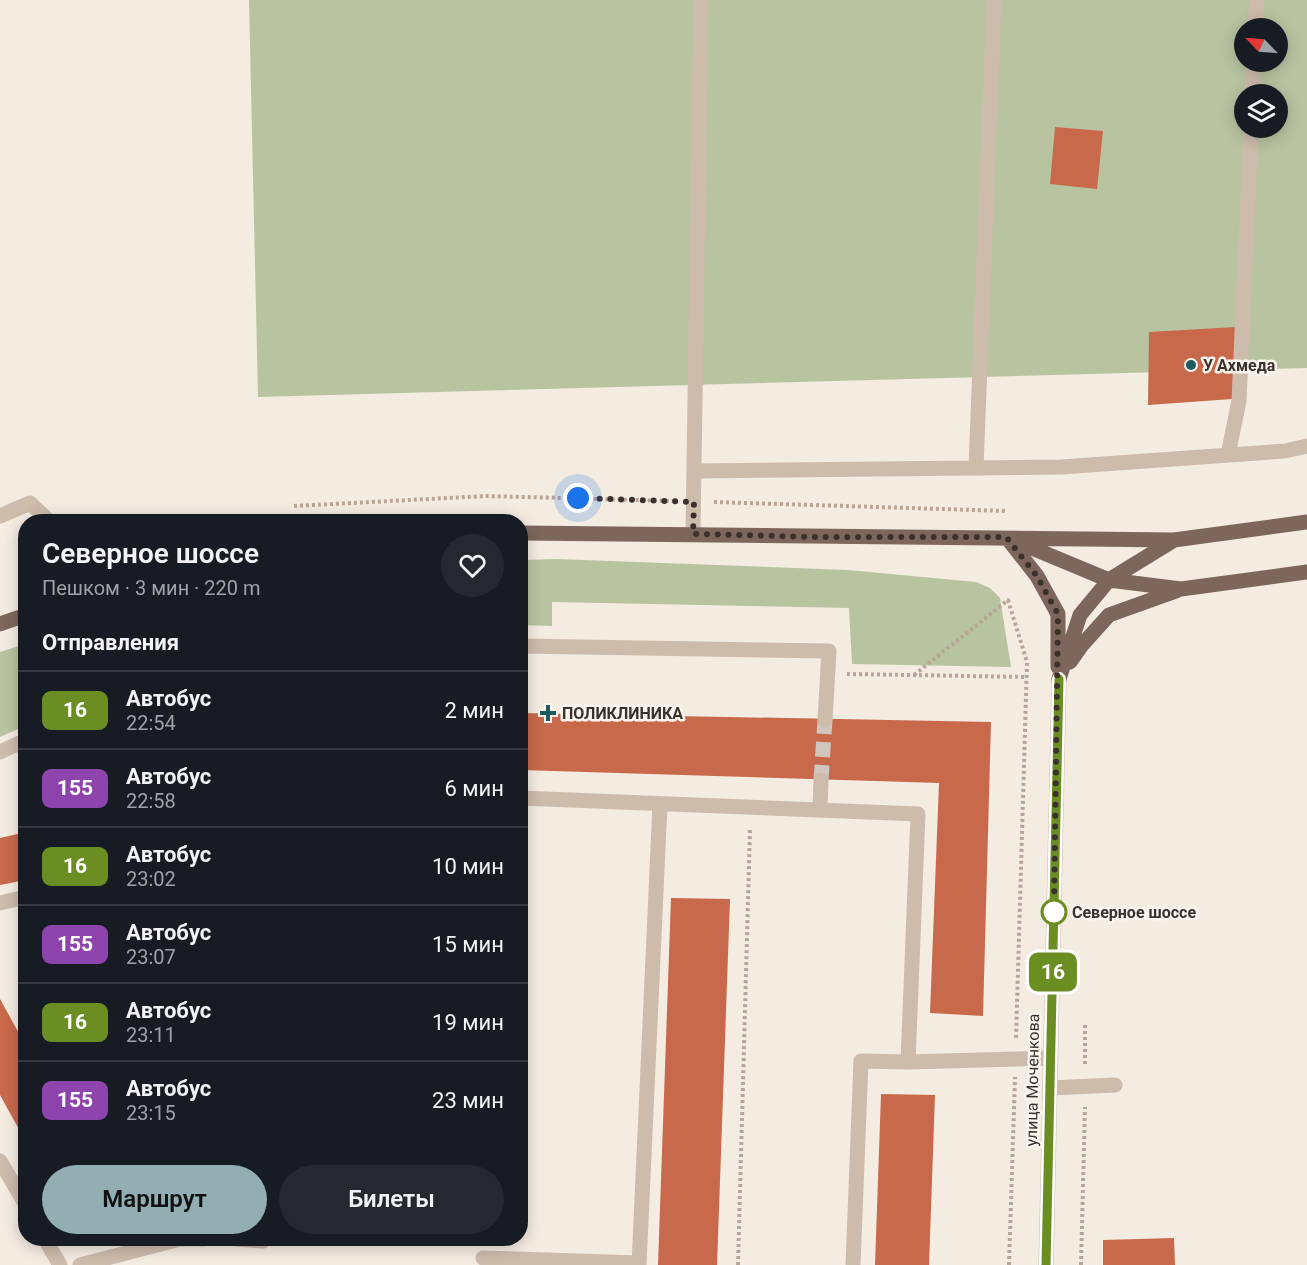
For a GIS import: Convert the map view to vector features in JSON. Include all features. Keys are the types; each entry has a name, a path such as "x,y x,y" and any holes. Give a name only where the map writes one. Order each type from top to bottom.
{"main road":[{"path":"528,533 1174,540 1307,522"},
{"path":"1006,537 1109,580 1181,589"},
{"path":"1006,537 1037,576 1058,614 1059,679"},
{"path":"1059,679 1080,615 1109,580 1174,540"},
{"path":"1059,679 1082,645 1109,615 1181,589 1307,572"},
{"path":"0,624 18,618"}],"street":[{"path":"693,534 701,0"},
{"path":"976,468 994,0"},
{"path":"1256,18 1257,0"},
{"path":"1228,455 1239,401 1251,138"},
{"path":"695,471 1061,467 1285,451 1307,446"},
{"path":"0,516 30,503 42,514"},
{"path":"528,646 829,651 825,720"},
{"name":"улица Моченкова","path":"1046,1265 1059,679"},
{"path":"0,752 18,744"},
{"path":"820,809 821,780"},
{"path":"528,798 918,814 908,1062"},
{"path":"483,1258 639,1264 660,804"},
{"path":"0,903 18,899"},
{"path":"854,1265 861,1061 1051,1058"},
{"path":"1050,1088 1115,1085"},
{"path":"0,1161 18,1191"},
{"path":"49,1246 60,1265"},
{"path":"80,1265 153,1246"}],"path":[{"path":"294,506 486,496 1007,511"},
{"path":"915,675 1008,600 1027,662 1009,1265"},
{"path":"827,674 1026,677"},
{"path":"738,1265 750,807"},
{"path":"1081,1265 1085,1025"}],"green space":[{"path":"249,0 1307,0 1307,368 258,397"},
{"path":"528,560 848,570 976,582 990,588 1000,598 1011,667 852,664 849,608 552,602 552,626 528,625"},
{"path":"18,646 18,729 0,737 0,652"}],"building":[{"path":"1055,127 1103,131 1097,189 1050,184"},
{"name":"У Ахмеда","path":"1236,327 1232,399 1148,405 1149,332"},
{"path":"528,713 991,722 983,1016 930,1013 939,783 528,770"},
{"path":"18,834 18,882 0,885 0,838"},
{"path":"671,898 730,899 717,1265 658,1265"},
{"path":"0,999 18,1032 18,1128 0,1095"},
{"path":"881,1094 935,1095 929,1265 875,1265"},
{"path":"1174,1238 1175,1265 1103,1265 1103,1240"}],"tunnel":[{"path":"821,780 825,720"}],"bus line":[{"name":"16","path":"1046,1265 1059,679"}],"place":[{"name":"У Ахмеда","path":"1191,365"},
{"name":"ПОЛИКЛИНИКА","path":"548,713"},
{"name":"Северное шоссе","path":"1054,912"}],"route":[{"path":"578,498 694,502 693,534 1006,537 1037,576 1058,614 1059,679 1054,912"}]}
